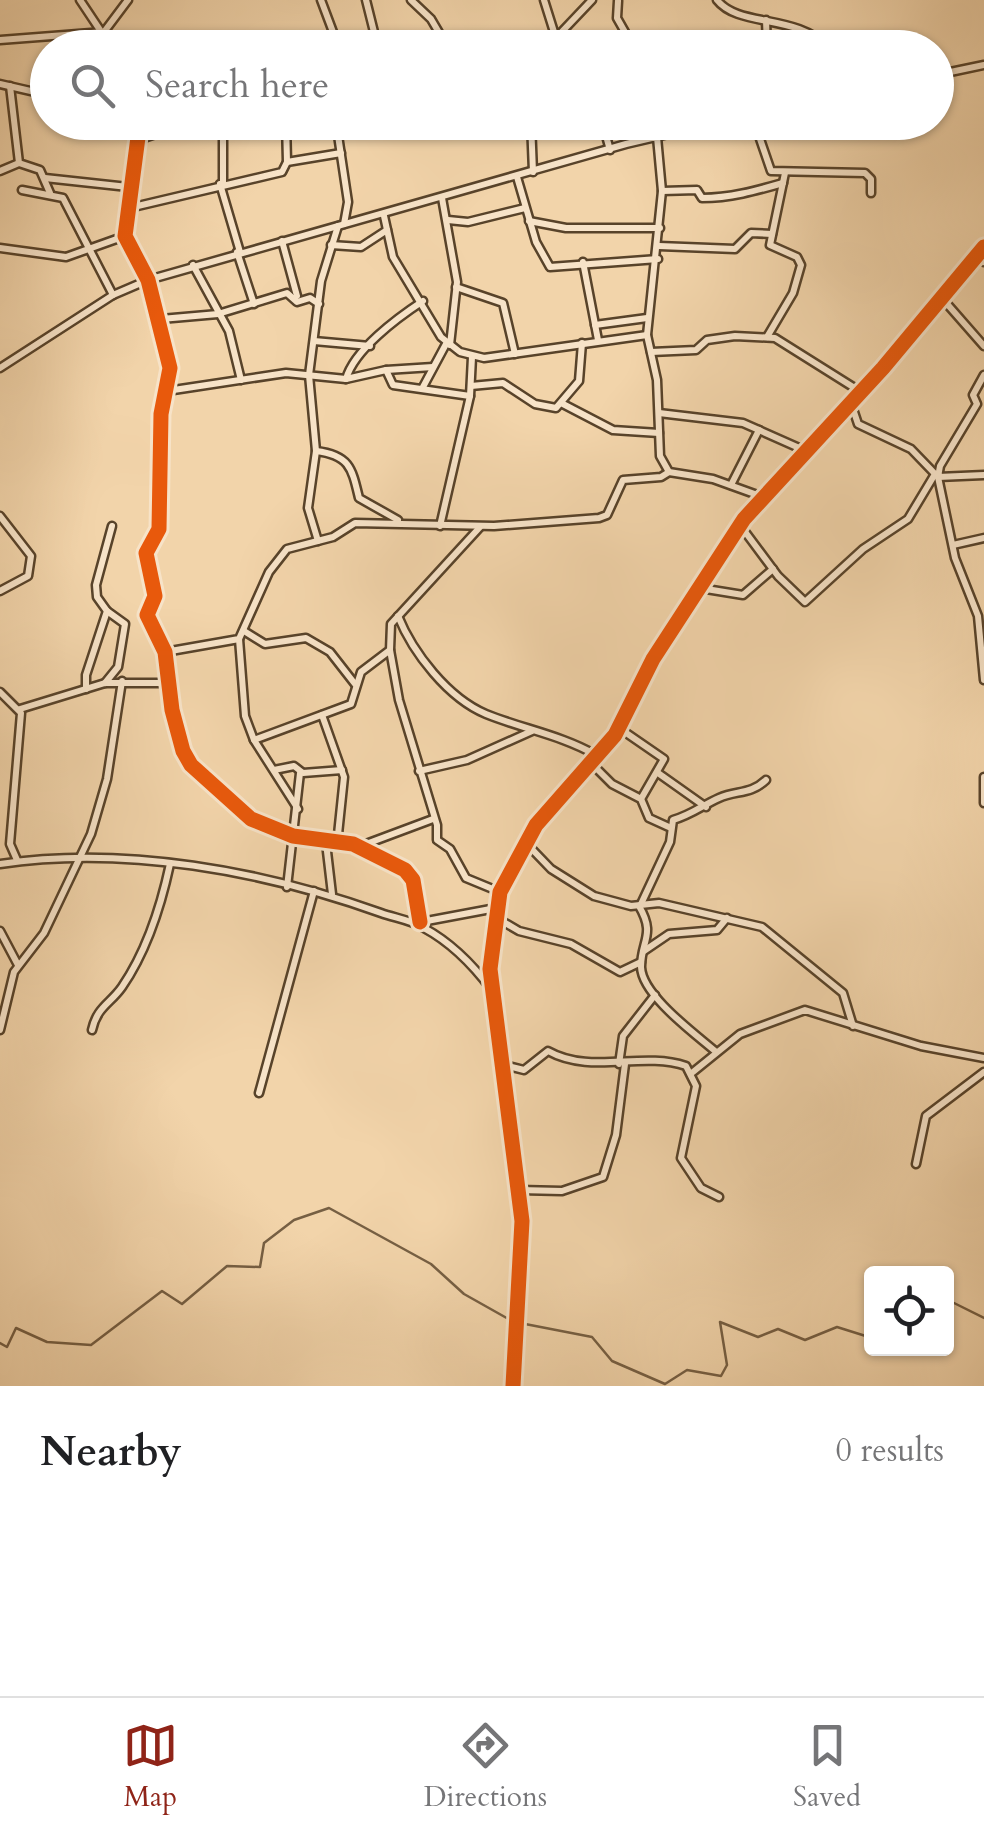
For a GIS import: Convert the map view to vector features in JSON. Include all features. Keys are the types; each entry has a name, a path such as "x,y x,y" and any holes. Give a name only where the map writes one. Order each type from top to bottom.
{"street":[{"path":"80,0 102,30"},
{"path":"106,30 128,0"},
{"path":"322,0 333,30"},
{"path":"366,0 374,30"},
{"path":"411,0 437,30"},
{"path":"544,0 552,30"},
{"path":"567,30 592,0"},
{"path":"619,0 617,18 624,30"},
{"path":"717,0 735,12 808,30"},
{"path":"766,20 766,30"},
{"path":"0,40 30,39"},
{"path":"954,71 984,65"},
{"path":"0,84 30,91"},
{"path":"10,86 19,162"},
{"path":"0,128 12,128"},
{"path":"141,140 128,187 124,236 148,280 169,358 160,426 159,530 147,549 146,562 155,596 147,615 165,652 181,746 191,765 244,815 293,836 358,847 409,874 418,923"},
{"path":"222,140 221,184 254,304"},
{"path":"125,210 282,172 287,162 286,140"},
{"path":"318,541 308,508 316,451 310,375 319,304 332,245 348,202 339,140"},
{"path":"531,140 534,172"},
{"path":"607,140 610,150"},
{"path":"0,368 113,294 148,280 648,140"},
{"path":"656,140 662,191 658,259 647,318 659,413 660,456 668,472"},
{"path":"760,140 770,170 864,173 871,179 871,193"},
{"path":"287,162 341,153"},
{"path":"0,170 19,162 40,170 50,193"},
{"path":"767,338 793,292 800,265 796,258 771,247 784,173"},
{"path":"517,176 529,221 550,267 658,259"},
{"path":"46,178 128,187"},
{"path":"662,191 696,190 702,198 740,196 783,183"},
{"path":"22,190 63,198 93,249 113,294"},
{"path":"424,387 448,344 456,287 442,198"},
{"path":"448,220 468,222 525,208"},
{"path":"384,216 393,257 448,344 472,356 515,354 648,335"},
{"path":"529,221 566,228 660,228"},
{"path":"332,245 361,248 387,230"},
{"path":"659,246 735,249 751,233 772,234"},
{"path":"0,248 66,258 124,236"},
{"path":"282,241 298,302"},
{"path":"513,1381 522,1221 492,990 495,912 500,892 526,842 618,728 653,659 740,525 861,392 940,296 980,259 984,247"},
{"path":"583,262 598,340"},
{"path":"194,265 229,330 241,380"},
{"path":"456,287 503,304 515,354"},
{"path":"160,320 218,314 287,293 298,302"},
{"path":"940,296 984,346"},
{"path":"298,302 310,298 319,304"},
{"path":"346,379 352,360 394,320 424,301"},
{"path":"595,325 647,318"},
{"path":"651,352 696,350 707,340 732,336 767,338 785,343 861,392"},
{"path":"314,341 370,346"},
{"path":"471,386 503,383 546,410 563,404 582,372 582,343"},
{"path":"440,526 470,396 472,356"},
{"path":"166,391 286,373 346,379 386,370 433,367"},
{"path":"386,370 392,384 470,396"},
{"path":"740,525 798,600 806,600 863,549 908,519 977,404 973,396 984,375"},
{"path":"850,402 858,424 911,449 937,476 953,545 982,628 984,680"},
{"path":"563,404 614,430 659,434"},
{"path":"659,413 724,419 806,451"},
{"path":"731,485 760,430"},
{"path":"316,451 341,456 356,474 358,498 402,522"},
{"path":"298,809 254,740 240,694 239,639 277,558 294,545 318,541 355,522 480,526 603,517 622,480 660,477 668,472 763,496"},
{"path":"937,476 984,475"},
{"path":"0,516 31,556 28,576 0,590"},
{"path":"0,1030 18,965 44,934 81,860 107,779 121,682 118,667 124,622 107,611 97,597 96,585 112,526"},
{"path":"480,526 390,626 390,650 437,840 450,848 466,878 500,892"},
{"path":"953,545 984,538"},
{"path":"698,587 743,594 773,569"},
{"path":"86,689 86,675 107,611"},
{"path":"398,615 417,651 456,692 483,712 533,730 593,759 612,784 641,799 649,818 671,828"},
{"path":"244,631 265,644 300,636 320,644 355,684"},
{"path":"165,652 239,639"},
{"path":"254,740 351,704 355,684 364,670 390,650"},
{"path":"105,683 118,667"},
{"path":"20,709 105,683 169,683"},
{"path":"0,692 20,709"},
{"path":"18,861 10,844 20,709"},
{"path":"322,715 342,770 337,844"},
{"path":"618,728 663,758 641,799"},
{"path":"419,771 479,755 533,730"},
{"path":"274,770 296,766 300,773 288,887"},
{"path":"300,773 342,770"},
{"path":"658,772 706,807"},
{"path":"984,777 984,802"},
{"path":"715,1051 655,995 644,979 642,962 649,933 640,906 670,842 674,820 720,798 752,792 766,780"},
{"path":"358,847 433,819"},
{"path":"526,842 552,870 582,890 640,906 658,903 762,927 842,993 853,1026"},
{"path":"326,843 332,894"},
{"path":"0,864 81,860 170,864 332,894 418,923 460,954 492,990"},
{"path":"92,1030 97,1012 121,989 142,952 170,864"},
{"path":"259,1093 314,891"},
{"path":"418,923 495,912 518,932 571,944 620,972 642,962"},
{"path":"644,952 664,936 717,930 727,918"},
{"path":"0,931 18,965"},
{"path":"519,1190 562,1191 602,1177 613,1152 623,1036 655,995"},
{"path":"719,1197 701,1188 681,1158 694,1101 693,1072 715,1051 753,1028 806,1010 853,1026 984,1058"},
{"path":"504,1065 524,1070 548,1051 566,1061 680,1063 693,1072"},
{"path":"916,1164 926,1116 984,1072"}],"waterway":[{"path":"0,1343 7,1347 16,1328 47,1342 91,1345 162,1291 182,1304 227,1266 260,1267 264,1243 294,1220 329,1208 431,1264 464,1294 512,1321"},
{"path":"954,1303 984,1318"},
{"path":"520,1323 592,1337 612,1361 665,1384 687,1370 721,1376 727,1365 720,1322 758,1337 778,1329 805,1340 837,1327 864,1335"}],"cycle path":[{"path":"138,140 125,236 148,280 170,368 161,414 159,529 146,553 155,596 147,615 165,652 172,710 183,751 191,765 251,819 293,836 353,844 405,870 413,880 420,922"},
{"path":"513,1386 522,1221 490,969 500,892 536,825 615,735 653,659 744,519 883,368 984,247"}]}
